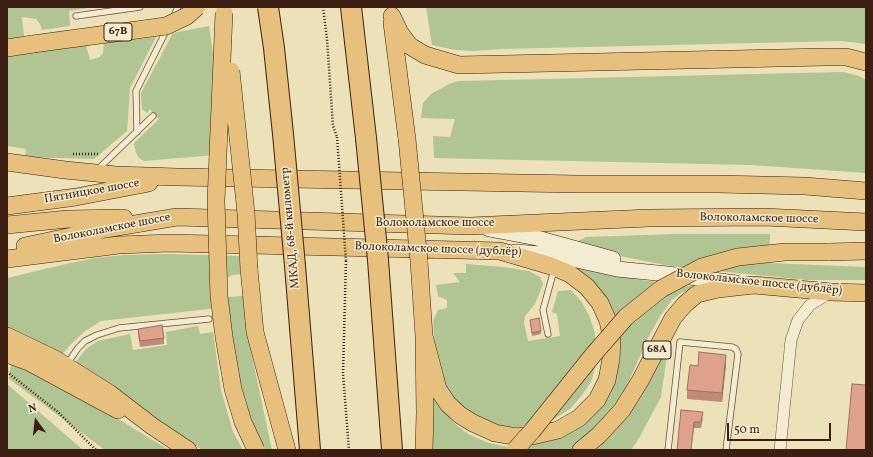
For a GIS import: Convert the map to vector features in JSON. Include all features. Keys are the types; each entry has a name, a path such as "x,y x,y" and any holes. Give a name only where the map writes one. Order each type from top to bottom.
{"highway":[{"name":"МКАД, 68-й километр","path":"268,7 283,126 310,450"},
{"path":"352,11 378,260 392,450"}],"main road":[{"name":"67B","path":"7,48 166,26 188,16 197,7"},
{"path":"223,10 246,213 249,269 256,332 288,450"},
{"path":"223,10 216,201 219,296 233,389 244,422 256,450"},
{"path":"391,11 400,33 410,46 424,56 459,66 825,56 846,57 866,62"},
{"path":"391,11 407,139 419,262 424,336 424,450"},
{"path":"7,162 94,173 177,177 578,184 726,184 805,186 866,191"},
{"name":"Пятницкое шоссе","path":"7,206 76,197 177,177"},
{"name":"Пятницкое шоссе","path":"7,224 81,219 177,217"},
{"name":"Волоколамское шоссе","path":"7,249 105,229 177,217 470,226 649,218 764,217 866,222"},
{"path":"470,226 537,238 667,274"},
{"name":"Волоколамское шоссе (дублёр)","path":"7,259 119,245 169,243 500,251 554,254 617,269 754,285 831,292 866,292"},
{"path":"424,336 438,389 448,404 460,415 494,433 512,436 532,436 558,430 579,418 597,400 606,380 612,358 612,339 608,321 600,303 587,287 570,274 500,251"},
{"path":"515,450 532,432 593,355 626,317 661,289 702,267 738,258 784,252 866,251"},
{"name":"68A","path":"581,450 599,435 622,410 640,381 673,318 685,304 698,294 718,289 754,285"},
{"path":"7,336 38,350 109,393 152,426 188,450"},
{"path":"7,354 29,362 105,404 152,426"}],"street":[{"path":"780,450 791,340 798,320 810,304 831,292"}],"lane":[{"path":"76,16 140,7"},
{"path":"137,132 136,91 178,7"},
{"path":"94,173 153,116"},
{"path":"548,334 543,310 554,268"},
{"path":"66,366 78,348 96,335 119,328 209,320"},
{"path":"668,450 680,342 732,347 736,349 738,354 726,450"}],"path":[{"path":"323,7 327,39 332,126 337,137 346,260 343,374 349,450"},
{"path":"7,372 58,412 96,450"}],"green space":[{"path":"7,7 94,7 69,11 70,26 42,30 36,19 22,17 24,36 7,39"},
{"path":"426,7 866,7 866,44 841,41 501,49 472,51 455,50 432,45"},
{"path":"209,26 227,154 144,161 139,158 136,153 134,143 159,119 150,109 147,113 142,109 141,93 173,33"},
{"path":"156,37 130,88 127,131 94,159 25,157 26,149 7,146 7,56 21,52 86,45 90,60 100,57 103,53 104,43"},
{"path":"843,72 859,76 866,80 866,173 751,165 434,158 433,136 450,137 455,119 421,118 423,103 431,94 449,84 459,81"},
{"path":"675,234 770,234 769,263 866,267 866,280 806,280 670,266 620,256 586,247 578,241 586,237"},
{"path":"165,254 239,256 241,274 232,275 226,279 226,297 243,296 248,338 272,450 265,450 256,437 240,394 227,307 101,321 85,331 62,355 24,334 7,328 7,278 95,258 124,255"},
{"path":"559,261 605,274 696,287 681,293 672,300 660,316 647,340 625,390 609,412 585,439 571,450 431,450 434,398 453,422 468,434 486,442 507,447 531,445 553,440 573,429 618,341"},
{"path":"466,264 529,271 540,277 543,284 535,304 525,316 524,323 528,341 560,336 557,314 552,312 558,291 571,290 581,301 589,315 594,330 596,345 595,368 591,382 570,409 540,426 506,428 491,425 460,407 450,394 439,373 435,349 433,321 438,310 447,308 447,300 438,296 436,285 460,282 453,273 466,273"},
{"path":"198,326 200,334 213,332 221,390 233,432 243,450 202,450 75,363 86,349 98,341 130,334 133,350 167,345 166,332"},
{"path":"670,335 661,397 638,440 631,450 596,450 621,424 644,388"},
{"path":"11,362 97,406 169,450 105,450 9,379"},
{"path":"7,384 83,450 7,450"}],"building":[{"path":"539,318 541,331 532,333 530,320"},
{"path":"162,325 164,338 140,341 138,329"},
{"path":"699,352 726,355 722,393 687,390 690,365 698,366"},
{"path":"852,384 866,385 866,450 846,450"},
{"path":"681,410 703,412 701,422 694,422 691,450 677,450"}]}
